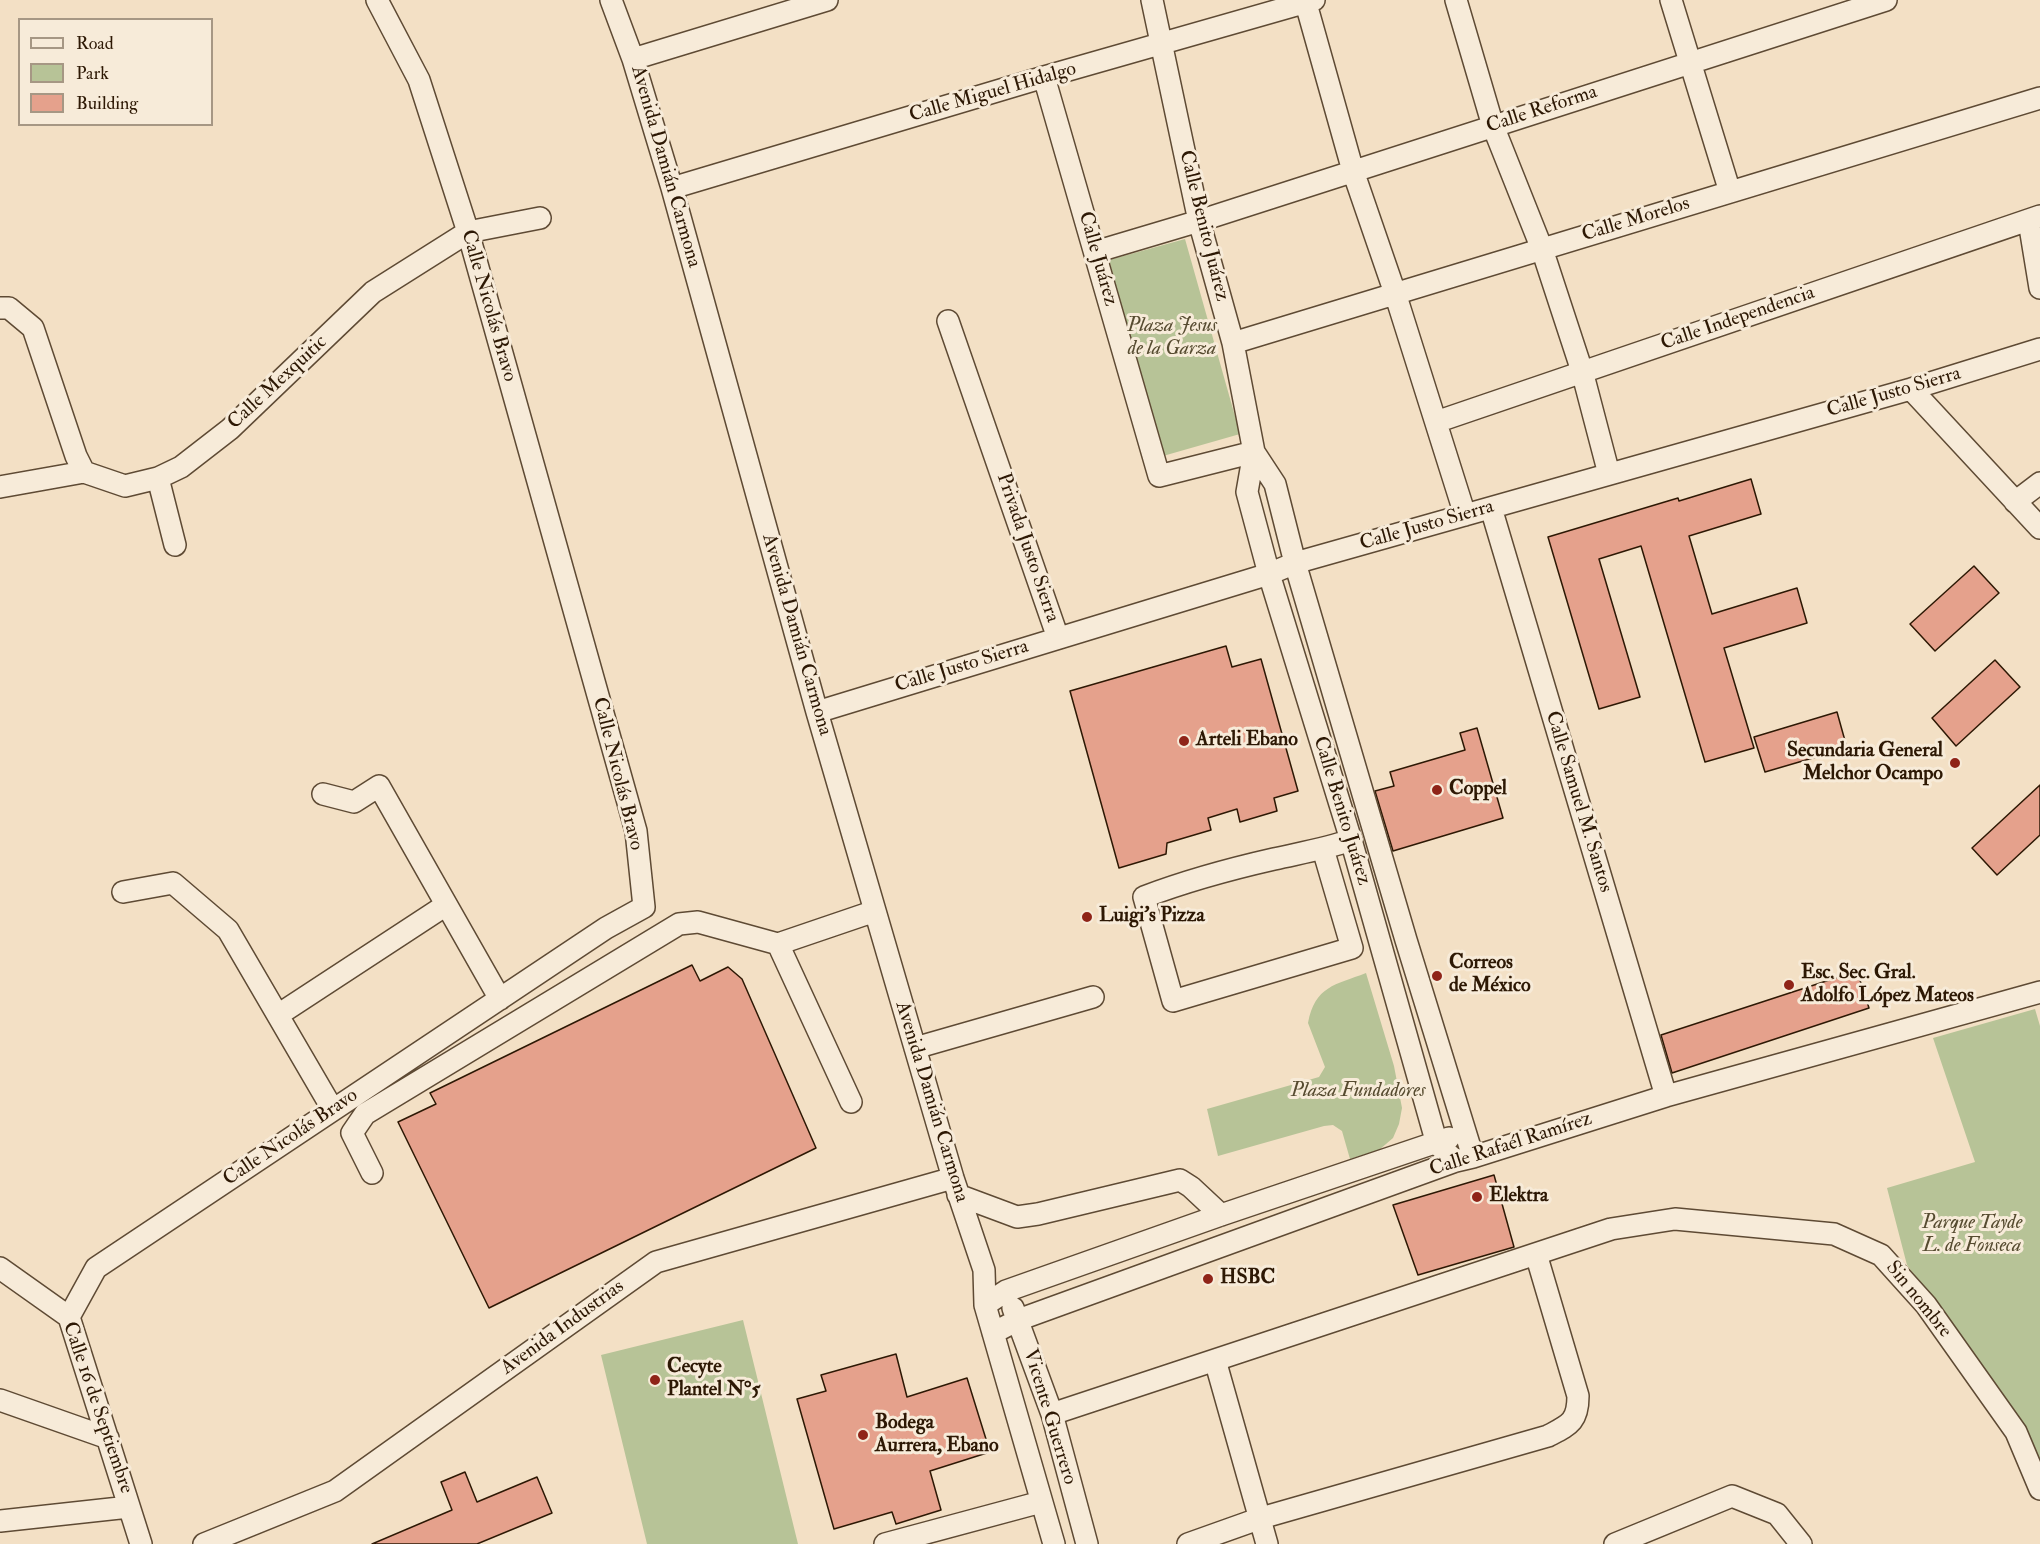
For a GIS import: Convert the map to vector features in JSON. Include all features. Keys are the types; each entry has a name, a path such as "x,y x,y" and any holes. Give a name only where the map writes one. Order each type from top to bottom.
{"street":[{"name":"Calle Nicolás Bravo","path":"69,1317 96,1268 606,928 644,906 636,831 468,232 419,80 377,0"},
{"name":"Avenida Damián Carmona","path":"611,0 633,58 672,188 817,712 956,1186 984,1270 985,1305"},
{"path":"633,58 828,0"},
{"name":"Calle Benito Juárez","path":"1152,0 1199,221 1233,343 1254,452 1247,492 1269,574 1351,840 1437,1144"},
{"path":"1456,0 1493,126 1542,249 1582,371 1609,474"},
{"path":"1671,0 1730,192"},
{"name":"Calle Reforma","path":"1095,252 1199,221 1886,0"},
{"path":"1308,1 1353,171 1395,293 1465,515"},
{"name":"Calle Miguel Hidalgo","path":"672,188 1308,1"},
{"name":"Calle Juárez","path":"1044,77 1160,476 1254,452"},
{"name":"Calle Morelos","path":"1233,343 2040,98"},
{"name":"Calle Mexquitic","path":"0,487 84,472 125,486 158,478 182,467 230,429 373,292 468,232 540,218"},
{"path":"2034,218 2040,288"},
{"name":"Calle Independencia","path":"1436,422 2034,218"},
{"path":"0,308 9,308 33,328 76,456 84,472"},
{"name":"Privada Justo Sierra","path":"948,321 1059,638"},
{"name":"Calle Justo Sierra","path":"817,712 1269,574 1295,563 1911,389 2040,349"},
{"path":"1911,389 2040,528"},
{"name":"Calle Benito Juárez","path":"1254,452 1275,484 1295,563 1464,1132 1465,1159"},
{"path":"158,478 175,545"},
{"path":"2015,502 2040,483"},
{"name":"Calle Samuel M. Santos","path":"1491,508 1666,1096"},
{"path":"323,794 354,802 380,786 500,999"},
{"path":"1323,849 1352,948 1173,1001 1144,897 1175,885 1351,840"},
{"path":"123,892 173,883 228,930 333,1110"},
{"path":"279,1015 447,905"},
{"path":"372,1173 352,1132 365,1114 679,924 698,922 778,944 875,911"},
{"path":"1382,947 1406,940"},
{"path":"778,944 851,1101"},
{"name":"Calle Rafaél Ramírez","path":"993,1333 1018,1320 1465,1159 1666,1096 2040,992"},
{"path":"915,1048 1093,997"},
{"name":"Calle Rafaél Ramírez","path":"985,1305 1006,1291 1221,1215 1437,1144 1464,1132"},
{"path":"1437,1144 1465,1159"},
{"path":"956,1186 1017,1217 1179,1180 1191,1187 1221,1215"},
{"name":"Avenida Industrias","path":"204,1544 335,1491 656,1262 956,1186"},
{"name":"Sin nombre","path":"1052,1414 1611,1229 1675,1219 1834,1234 1881,1255 1926,1305 2016,1432 2040,1489"},
{"path":"1188,1544 1261,1518 1548,1436 1568,1425 1578,1411 1578,1396 1536,1254"},
{"name":"Calle 16 de Septiembre","path":"0,1268 69,1317 141,1544"},
{"name":"Avenida Damián Carmona","path":"984,1270 1006,1291"},
{"name":"Vicente Guerrero","path":"1006,1291 1052,1414 1087,1544"},
{"name":"Vicente Guerrero","path":"985,1305 1054,1544"},
{"path":"1215,1360 1267,1544"},
{"path":"0,1400 108,1438"},
{"path":"1615,1544 1732,1496 1777,1515 1802,1544"},
{"path":"885,1544 1041,1502"},
{"path":"0,1521 129,1507"}],"green space":[{"name":"Plaza Jesus de la Garza","path":"1185,239 1240,434 1163,456 1109,260"},
{"name":"Plaza Fundadores","path":"1366,973 1394,1066 1402,1108 1393,1138 1379,1150 1350,1159 1342,1131 1333,1125 1218,1156 1207,1109 1319,1077 1325,1067 1308,1023 1311,1011 1321,994 1328,989"},
{"name":"Parque Tayde L. de Fonseca","path":"2035,1009 2040,1026 2040,1470 2002,1392 1907,1265 1887,1188 1975,1162 1933,1038"},
{"path":"743,1320 798,1544 647,1544 601,1355"}],"building":[{"path":"1751,479 1761,514 1689,536 1712,614 1797,588 1807,623 1724,648 1754,748 1705,762 1641,546 1599,559 1640,697 1599,709 1548,537"},
{"path":"1974,566 1999,593 1935,651 1910,624"},
{"name":"Arteli Ebano","path":"1226,646 1232,667 1261,659 1298,791 1274,798 1277,811 1240,822 1237,809 1208,818 1211,830 1167,843 1166,854 1119,868 1070,691"},
{"path":"1995,660 2020,687 1956,746 1932,718"},
{"path":"1837,712 1847,748 1765,772 1754,737"},
{"name":"Coppel","path":"1477,728 1503,818 1393,851 1375,791 1394,786 1390,772 1465,750 1460,733"},
{"path":"2040,785 2040,835 1997,875 1972,848"},
{"path":"692,965 700,981 728,967 742,979 816,1148 489,1308 398,1122 436,1104 430,1093"},
{"path":"1857,971 1869,1008 1672,1073 1661,1035"},
{"path":"1494,1175 1514,1247 1418,1275 1393,1205"},
{"name":"Bodega Aurrera, Ebano","path":"896,1354 907,1397 967,1378 990,1452 930,1471 941,1510 896,1524 892,1512 834,1529 797,1399 826,1391 821,1375"},
{"path":"465,1472 477,1502 537,1477 552,1513 477,1544 372,1544 452,1510 441,1482"}],"place":[{"name":"Arteli Ebano","path":"1184,741"},
{"name":"Secundaria General Melchor Ocampo","path":"1955,763"},
{"name":"Coppel","path":"1437,790"},
{"name":"Luigi's Pizza","path":"1087,917"},
{"name":"Correos de México","path":"1437,976"},
{"name":"Esc. Sec. Gral. Adolfo López Mateos","path":"1789,985"},
{"name":"Elektra","path":"1477,1197"},
{"name":"HSBC","path":"1208,1279"},
{"name":"Cecyte Plantel N°5","path":"655,1380"},
{"name":"Bodega Aurrera, Ebano","path":"863,1435"}]}
